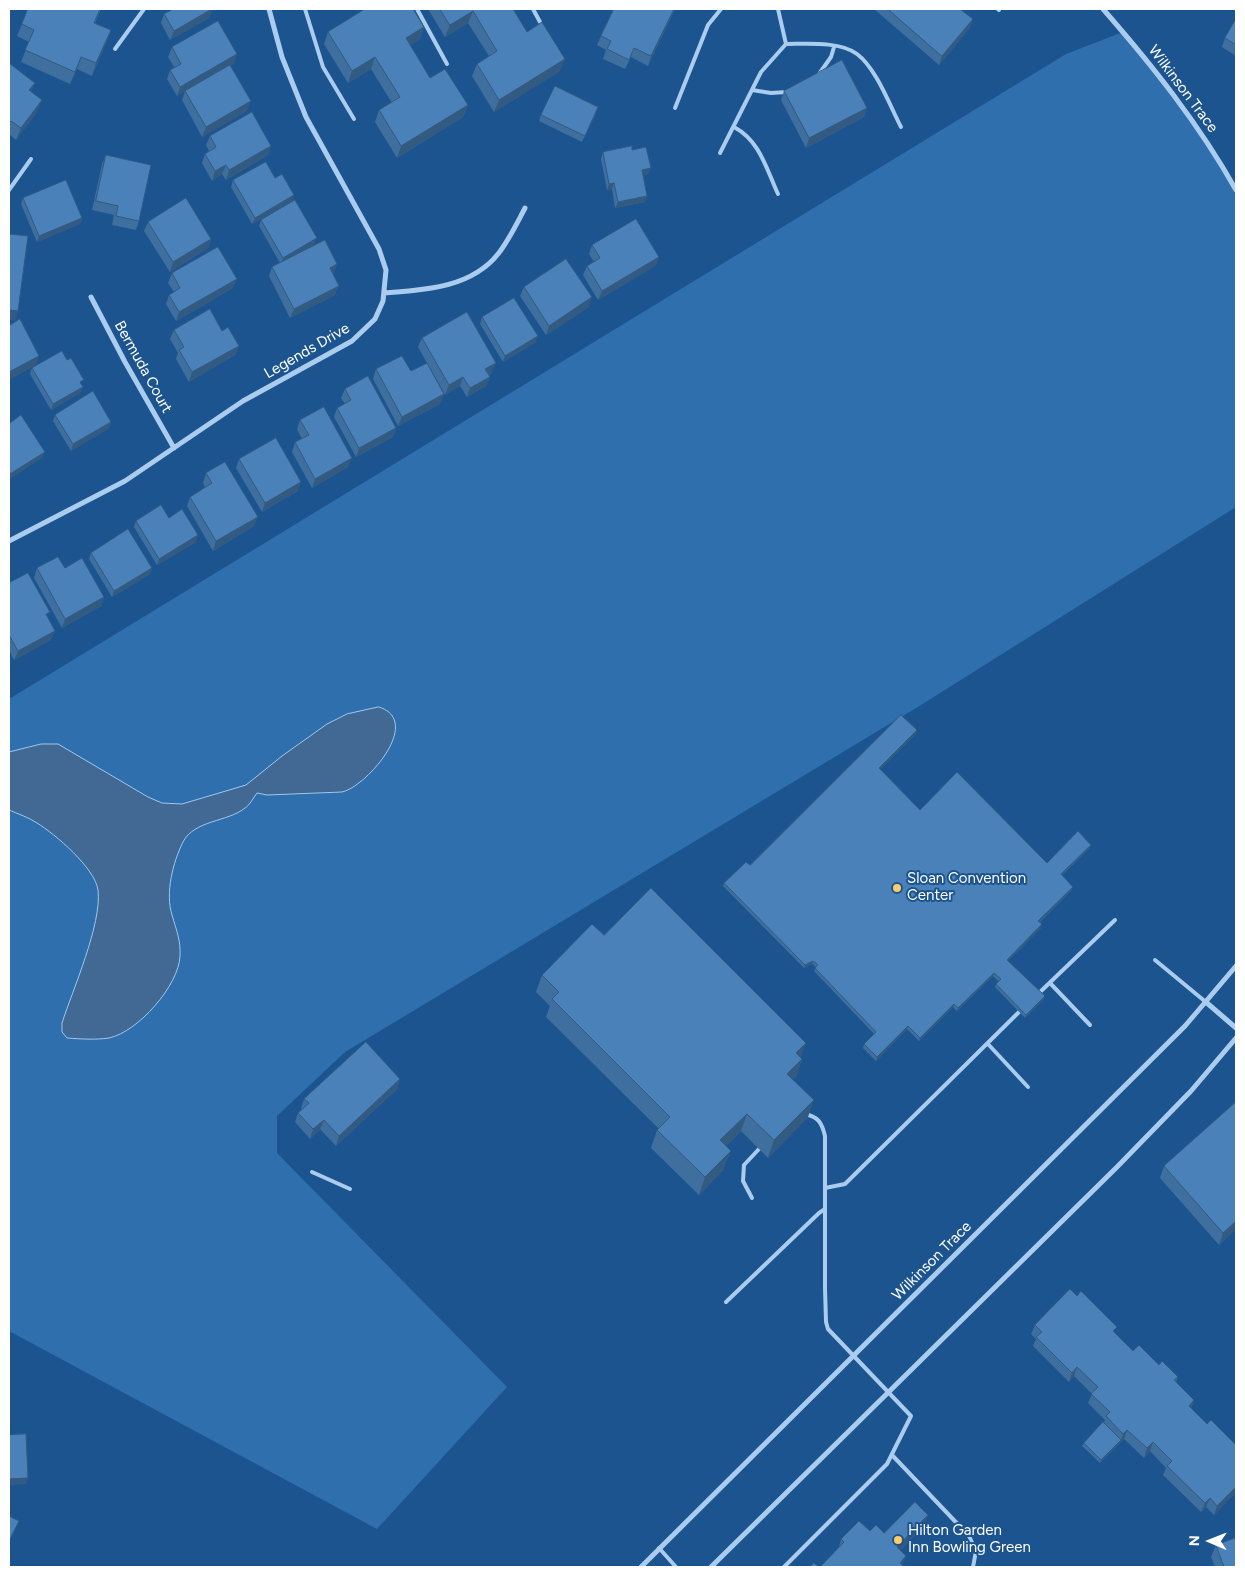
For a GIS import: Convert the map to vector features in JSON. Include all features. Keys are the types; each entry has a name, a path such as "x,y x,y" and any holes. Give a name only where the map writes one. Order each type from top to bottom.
{"street":[{"name":"Legends Drive","path":"9,542 125,481 243,401 352,341 375,319 385,293 386,270 379,249 306,117 282,57 270,9"},
{"name":"Wilkinson Trace","path":"1103,9 1166,84 1197,127 1236,190"},
{"path":"385,293 451,284 472,277 497,255 526,208"},
{"name":"Bermuda Court","path":"91,297 125,362 174,448"},
{"name":"Wilkinson Trace","path":"641,1567 1207,1003 1236,966"},
{"path":"1207,1003 1236,1028"},
{"path":"711,1567 1117,1167 1191,1090 1236,1038"}],"lane":[{"path":"115,49 144,9"},
{"path":"305,9 323,67 354,119"},
{"path":"417,9 447,64"},
{"path":"533,9 540,22"},
{"path":"675,108 708,25 721,9"},
{"path":"778,9 786,44"},
{"path":"786,44 843,47 857,54 870,67 901,127"},
{"path":"720,153 761,72 786,44"},
{"path":"812,80 823,70 831,58 834,47"},
{"path":"752,90 771,93 796,88"},
{"path":"734,126 747,134 756,145 778,194"},
{"path":"9,190 31,159"},
{"path":"1039,993 1115,920"},
{"path":"1155,960 1207,1003"},
{"path":"1050,983 1090,1024"},
{"path":"825,1188 845,1184 1020,1012"},
{"path":"988,1044 1028,1086"},
{"path":"784,1567 887,1464 911,1416 828,1329 826,1322 824,1129 822,1123 816,1118 804,1114"},
{"path":"752,1198 743,1181 744,1165 759,1149"},
{"path":"312,1172 350,1189"},
{"path":"726,1302 819,1212 825,1210"},
{"path":"892,1455 969,1536 976,1551 973,1567"},
{"path":"659,1548 676,1567"}],"shaded area":[{"path":"1123,32 1197,127 1236,193 1236,507 921,705 345,1052 277,1116 277,1153 507,1387 377,1529 9,1331 9,699 1066,54"},
{"path":"379,707 391,714 396,725 393,739 386,753 364,779 342,792 267,795 257,793 248,805 238,813 203,825 188,835 176,859 169,897 180,945 178,968 173,980 155,1006 132,1027 120,1034 104,1039 67,1038 62,1032 62,1023 96,920 98,890 90,872 63,843 34,821 9,810 9,752 41,744 58,744 148,797 162,803 182,804 246,785 282,756 327,724 347,714"}],"building":[{"path":"28,9 100,9 94,23 111,30 96,63 81,57 75,72 25,50 34,30 22,24"},
{"path":"174,9 212,9 174,31 164,14"},
{"path":"365,9 413,9 424,27 406,38 430,78 445,69 468,105 401,146 379,110 400,97 375,57 352,71 328,32"},
{"path":"440,9 513,9 527,32 542,22 565,59 499,100 477,64 497,51 473,11 450,25"},
{"path":"614,9 674,9 651,56 634,48 629,60 607,49 611,41 601,36"},
{"path":"888,9 960,9 973,19 942,56"},
{"path":"1236,19 1236,45 1225,38"},
{"path":"218,21 237,54 180,87 170,70 181,64 172,47"},
{"path":"842,60 867,108 809,138 784,91"},
{"path":"9,63 35,83 29,90 42,100 21,128 11,121 9,124"},
{"path":"230,65 251,101 206,127 185,91"},
{"path":"555,86 598,107 585,136 541,115"},
{"path":"252,112 271,146 229,170 226,165 215,171 205,154 216,147 210,136"},
{"path":"632,146 632,150 646,147 651,168 642,170 647,196 618,202 614,183 609,184 603,152"},
{"path":"106,155 151,165 139,221 116,216 118,206 96,201"},
{"path":"266,162 275,178 282,174 294,195 255,218 233,180"},
{"path":"66,180 82,218 39,236 23,198"},
{"path":"186,198 211,239 173,262 148,222"},
{"path":"295,200 317,238 283,258 261,220"},
{"path":"636,219 659,257 602,291 587,266 600,258 592,245"},
{"path":"9,234 28,236 18,311 9,310"},
{"path":"325,240 337,264 330,268 339,286 294,309 272,267"},
{"path":"218,247 237,279 179,312 169,295 180,288 172,273"},
{"path":"566,259 592,297 549,326 524,287"},
{"path":"514,298 538,336 505,356 482,317"},
{"path":"210,309 222,331 228,327 239,346 192,372 179,350 184,347 174,330"},
{"path":"467,312 496,363 485,369 490,377 470,388 463,377 449,385 422,338"},
{"path":"20,319 39,356 9,372 9,326"},
{"path":"62,351 67,360 71,358 84,380 80,382 83,387 53,404 32,368"},
{"path":"402,356 411,371 427,363 444,394 402,417 376,369"},
{"path":"368,376 396,428 359,448 337,408 351,400 345,389"},
{"path":"93,391 111,422 73,444 55,415"},
{"path":"324,407 352,458 315,479 295,442 309,435 300,420"},
{"path":"21,415 45,452 10,474 9,424"},
{"path":"276,438 301,482 265,503 239,459"},
{"path":"225,462 258,517 216,541 190,497 212,483 206,473"},
{"path":"161,505 169,518 182,509 198,535 159,559 136,521"},
{"path":"128,529 152,568 114,591 91,553"},
{"path":"58,557 65,568 82,558 104,597 65,619 37,568"},
{"path":"28,573 50,612 46,614 55,631 18,651 9,635 9,583"},
{"name":"Sloan Convention Center","path":"901,715 917,730 879,768 920,810 957,772 1047,863 1078,831 1091,845 1061,874 1073,887 1038,921 1042,924 1007,960 1045,996 1026,1015 996,984 1001,979 994,973 958,1008 954,1004 920,1038 908,1026 877,1057 864,1044 876,1032 815,968 818,965 813,961 805,965 724,883 746,862 750,865"},
{"path":"651,888 806,1043 796,1053 802,1059 787,1074 814,1100 774,1140 747,1114 720,1140 731,1151 705,1177 657,1130 670,1117 552,999 559,992 542,975 592,924 604,935"},
{"path":"366,1042 400,1079 339,1136 324,1120 313,1129 298,1113 309,1103 304,1099"},
{"path":"1236,1102 1236,1221 1223,1233 1164,1166"},
{"path":"1070,1289 1077,1296 1081,1291 1117,1327 1113,1331 1133,1351 1139,1345 1159,1365 1162,1361 1178,1377 1174,1380 1194,1400 1189,1406 1207,1424 1211,1420 1236,1445 1236,1487 1217,1506 1210,1498 1205,1503 1167,1466 1172,1461 1153,1442 1147,1448 1127,1430 1123,1434 1106,1416 1110,1412 1091,1394 1098,1387 1077,1367 1072,1373 1036,1337 1042,1332 1035,1325"},
{"path":"1103,1422 1121,1440 1101,1460 1084,1443"},
{"path":"26,1434 28,1478 9,1479 9,1435"},
{"name":"Hilton Garden Inn Bowling Green","path":"915,1502 928,1515 897,1547 906,1556 900,1563 904,1567 820,1567 844,1542 841,1539 859,1521 870,1531 876,1525 884,1533"},
{"path":"9,1516 19,1521 9,1541"},
{"path":"1236,1538 1236,1567 1224,1567 1216,1545"},
{"path":"814,1563 819,1567 810,1567"}],"place":[{"name":"Sloan Convention Center","path":"897,888"},
{"name":"Hilton Garden Inn Bowling Green","path":"898,1540"}]}
